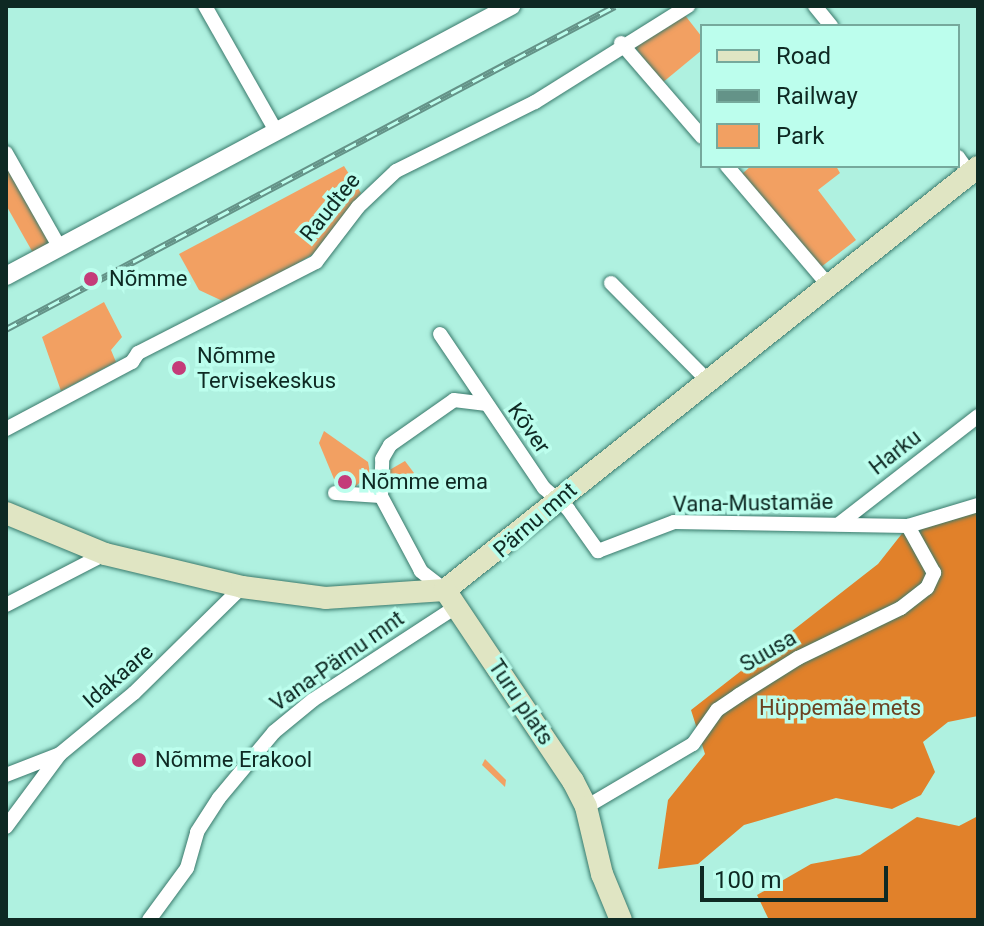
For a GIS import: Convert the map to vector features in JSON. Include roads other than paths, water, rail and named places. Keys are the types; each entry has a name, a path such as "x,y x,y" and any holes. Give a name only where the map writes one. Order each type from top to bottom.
{"main road":[{"name":"Pärnu mnt","path":"451,598 489,559 555,501 706,379 829,286 969,166"},
{"path":"6,513 105,554 242,587 325,598 451,598"},
{"name":"Turu plats","path":"451,598 588,813"},
{"path":"588,813 602,874 621,920"}],"street":[{"path":"205,6 276,131"},
{"path":"6,276 511,6"},
{"name":"Raudtee","path":"6,429 124,367 138,353 200,326 316,262 358,207 396,171 535,102 621,43 688,6"},
{"path":"815,6 829,24"},
{"path":"621,43 700,135"},
{"path":"6,153 60,248"},
{"path":"729,168 829,286"},
{"path":"611,283 706,379"},
{"path":"440,334 485,404"},
{"name":"Kõver","path":"381,496 382,459 390,445 454,400 485,404 555,501"},
{"name":"Harku","path":"839,524 978,416"},
{"path":"335,493 381,496 421,571 451,598"},
{"name":"Vana-Mustamäe","path":"555,501 568,509 598,551 674,522 908,526 978,505"},
{"name":"Suusa","path":"588,813 693,744 717,710 739,695 798,658 901,608 927,588 934,573 908,526"},
{"path":"6,605 105,554"},
{"name":"Idakaare","path":"6,775 60,754 134,693 242,587"},
{"name":"Vana-Pärnu mnt","path":"149,920 187,868 197,832 219,798 274,732 423,627 451,598"},
{"path":"6,827 60,754"}],"railway":[{"path":"6,329 615,6"}],"place":[{"name":"Nõmme","path":"91,279"},
{"name":"Nõmme Tervisekeskus","path":"179,368"},
{"name":"Nõmme ema","path":"345,482"},
{"name":"Nõmme Erakool","path":"139,760"}],"park label":[{"name":"Hüppemäe mets","path":"840,708"}]}
